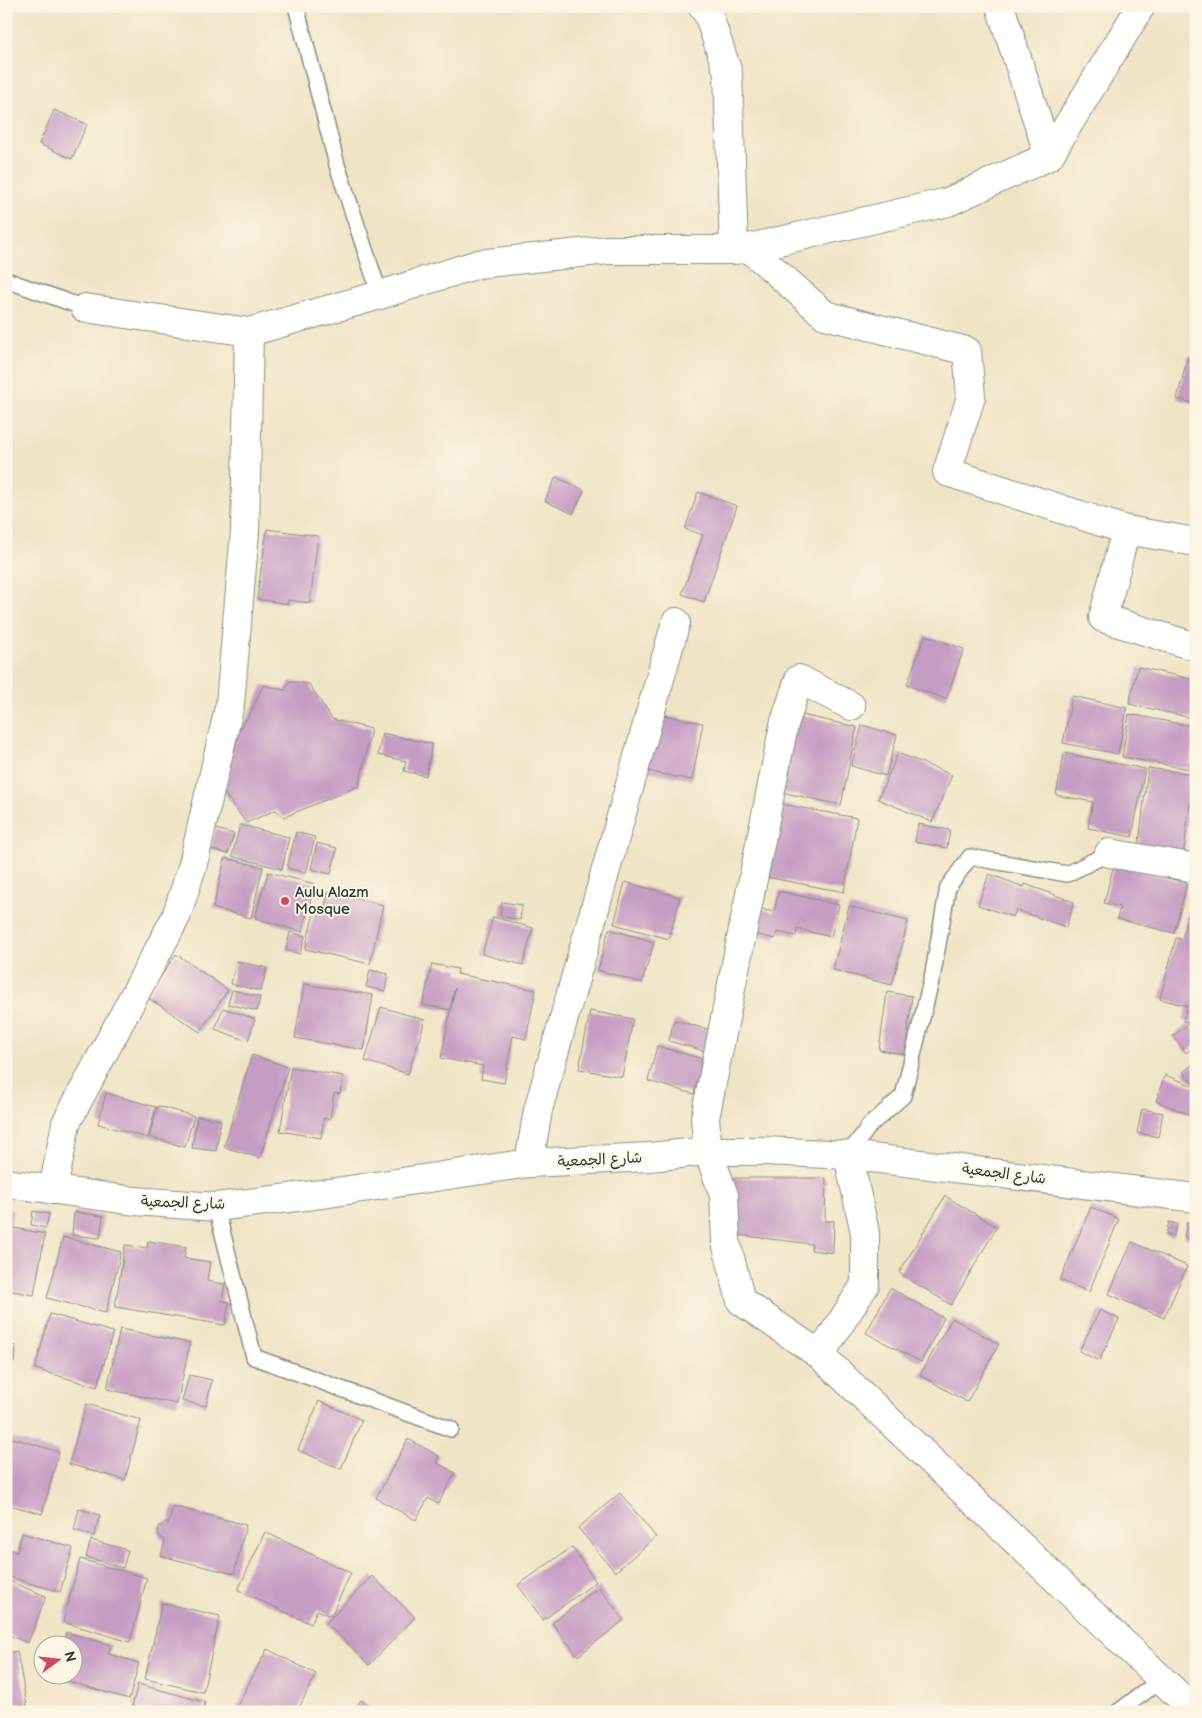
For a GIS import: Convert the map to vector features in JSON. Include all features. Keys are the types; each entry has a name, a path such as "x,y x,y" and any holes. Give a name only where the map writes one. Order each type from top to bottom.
{"street":[{"path":"702,6 709,16 728,73 742,249 825,315 967,351 972,397 947,472 1126,530 1196,542"},
{"path":"1000,6 1048,156"},
{"path":"85,308 250,332 380,295 478,264 608,250 742,249 948,202 1048,156 1141,6"},
{"path":"53,1190 66,1123 176,917 193,864 222,742 230,704 245,531 250,332"},
{"path":"1126,530 1103,618 1196,647"},
{"path":"529,1163 538,1110 676,622"},
{"path":"851,706 799,679 784,725 705,1118 708,1151 724,1195 726,1242 741,1301 820,1355 1196,1712"},
{"path":"1109,853 1196,868"},
{"name":"شارع الجمعية","path":"6,1183 135,1201 216,1207 329,1193 529,1163 649,1158 708,1151 848,1154 1196,1198"},
{"path":"820,1355 833,1338 865,1284 865,1233 848,1154"}],"lane":[{"path":"296,6 337,165 380,295"},
{"path":"6,280 85,308"},
{"path":"848,1154 870,1125 903,1096 933,973 948,887 970,857 1066,874 1109,853"},
{"path":"216,1207 254,1357 451,1428"},
{"path":"1118,1712 1162,1679"}],"building":[{"path":"54,110 87,124 72,159 39,144"},
{"path":"1188,356 1196,358 1196,404 1177,399"},
{"path":"556,477 584,490 573,514 545,501"},
{"path":"698,492 737,506 704,602 682,594 703,535 685,529"},
{"path":"267,529 318,536 310,603 288,600 288,604 257,599"},
{"path":"925,635 964,649 946,699 907,685"},
{"path":"1138,667 1196,680 1196,719 1129,704"},
{"path":"290,681 309,684 332,719 371,729 359,786 284,817 276,810 246,823 224,793 227,748 250,714 263,685 285,690"},
{"path":"1072,696 1127,708 1118,754 1063,743"},
{"path":"658,714 703,723 692,780 646,771"},
{"path":"797,714 857,727 841,805 781,792"},
{"path":"1129,714 1196,727 1189,769 1122,757"},
{"path":"862,725 897,735 886,776 851,766"},
{"path":"382,733 432,744 426,776 404,771 406,761 378,755"},
{"path":"898,753 952,775 932,822 878,799"},
{"path":"1064,753 1145,769 1132,837 1088,828 1093,802 1056,795"},
{"path":"1148,768 1194,774 1183,857 1138,851"},
{"path":"780,804 857,818 844,892 766,877"},
{"path":"918,824 950,830 947,848 915,842"},
{"path":"240,825 289,837 282,869 232,856"},
{"path":"216,829 234,834 228,854 210,849"},
{"path":"296,832 315,837 306,873 287,868"},
{"path":"317,843 337,848 331,874 311,869"},
{"path":"225,858 263,867 251,918 213,908"},
{"path":"1114,864 1187,883 1174,933 1117,919 1120,907 1104,903"},
{"name":"Aulu Alazm Mosque","path":"268,872 315,884 302,932 255,918"},
{"path":"989,874 1024,887 1025,884 1074,902 1066,927 1016,910 1013,917 978,905"},
{"path":"625,882 680,897 669,939 614,924"},
{"path":"1195,887 1196,1024 1183,1021 1187,1006 1160,999 1176,938 1182,939"},
{"path":"779,891 839,905 831,937 797,929 796,936 777,932 775,939 750,933 756,908 774,912"},
{"path":"328,892 383,905 370,964 305,949 315,909 324,911"},
{"path":"502,902 522,905 520,920 500,916"},
{"path":"849,906 908,921 892,985 833,970"},
{"path":"493,917 533,928 523,965 482,954"},
{"path":"609,929 654,942 642,983 598,970"},
{"path":"290,932 305,936 300,954 286,950"},
{"path":"176,954 228,990 200,1032 147,997"},
{"path":"236,961 267,968 261,991 231,984"},
{"path":"432,964 458,969 457,974 536,990 526,1039 513,1036 504,1083 481,1079 483,1066 441,1058 455,988 450,1010 423,1005"},
{"path":"370,970 388,974 385,991 366,987"},
{"path":"304,984 373,995 364,1050 295,1038"},
{"path":"232,990 260,997 257,1011 228,1004"},
{"path":"887,992 912,996 905,1054 879,1050"},
{"path":"381,1007 425,1020 408,1074 365,1061"},
{"path":"223,1008 255,1019 248,1041 215,1029"},
{"path":"590,1011 633,1019 622,1077 579,1069"},
{"path":"674,1020 714,1031 708,1052 669,1041"},
{"path":"1189,1023 1196,1032 1196,1045 1186,1053 1173,1036"},
{"path":"657,1046 703,1059 694,1094 648,1081"},
{"path":"252,1055 288,1067 260,1158 224,1147"},
{"path":"1192,1065 1196,1070 1196,1081 1193,1084 1183,1072"},
{"path":"291,1067 343,1076 340,1094 334,1093 330,1119 324,1118 321,1138 280,1131"},
{"path":"1165,1075 1196,1087 1196,1117 1156,1101"},
{"path":"106,1093 156,1107 148,1138 98,1124"},
{"path":"158,1106 194,1116 185,1147 149,1137"},
{"path":"1142,1109 1163,1113 1158,1137 1137,1133"},
{"path":"197,1116 221,1120 216,1151 192,1148"},
{"path":"729,1178 826,1178 825,1221 834,1221 833,1253 811,1250 812,1244 729,1234"},
{"path":"945,1196 997,1227 951,1305 899,1273"},
{"path":"1091,1207 1119,1219 1089,1292 1060,1280"},
{"path":"6,1209 13,1210 10,1227 45,1234 34,1295 6,1290"},
{"path":"33,1211 49,1214 46,1228 31,1225"},
{"path":"74,1212 103,1216 100,1238 72,1235"},
{"path":"1169,1222 1177,1224 1173,1237 1166,1235"},
{"path":"1187,1222 1196,1223 1196,1240 1184,1237"},
{"path":"63,1237 121,1252 106,1313 47,1298"},
{"path":"148,1241 186,1247 184,1258 210,1262 207,1281 225,1284 222,1301 229,1302 225,1325 115,1307 125,1245 147,1248"},
{"path":"1132,1242 1187,1266 1164,1318 1109,1294"},
{"path":"890,1288 944,1318 921,1362 866,1333"},
{"path":"1100,1310 1119,1319 1099,1361 1079,1351"},
{"path":"50,1314 113,1332 97,1387 35,1369"},
{"path":"952,1318 999,1344 967,1402 920,1375"},
{"path":"120,1329 190,1343 177,1404 107,1389"},
{"path":"6,1344 16,1346 14,1362 6,1361"},
{"path":"189,1375 212,1380 206,1406 182,1401"},
{"path":"319,1401 362,1420 341,1469 298,1450"},
{"path":"86,1404 141,1420 125,1480 69,1464"},
{"path":"6,1436 59,1452 42,1514 6,1504"},
{"path":"408,1439 439,1456 436,1462 455,1473 438,1504 428,1498 416,1520 376,1498"},
{"path":"620,1493 656,1537 615,1572 578,1528"},
{"path":"173,1506 246,1525 234,1574 161,1556 165,1540 160,1537 159,1527 164,1523 169,1523"},
{"path":"79,1509 100,1515 94,1536 74,1530"},
{"path":"265,1532 351,1573 331,1616 317,1610 311,1624 238,1590"},
{"path":"22,1533 73,1548 60,1592 6,1576 6,1549 17,1552"},
{"path":"91,1540 128,1550 123,1568 86,1557"},
{"path":"572,1547 596,1582 543,1620 518,1585"},
{"path":"80,1559 147,1578 130,1642 63,1622"},
{"path":"372,1576 415,1617 369,1665 326,1623"},
{"path":"6,1580 46,1596 28,1643 6,1634"},
{"path":"599,1587 624,1620 578,1656 552,1623"},
{"path":"162,1603 220,1616 203,1692 145,1679"},
{"path":"66,1632 80,1636 65,1636"},
{"path":"82,1637 111,1645 109,1654 139,1663 129,1699 82,1685"},
{"path":"267,1649 316,1674 297,1712 234,1712"},
{"path":"17,1651 28,1712 6,1712 6,1653"},
{"path":"138,1684 205,1702 203,1712 154,1712 132,1706"},
{"path":"361,1700 376,1712 353,1712"}],"place":[{"name":"Aulu Alazm Mosque","path":"285,901"}]}
